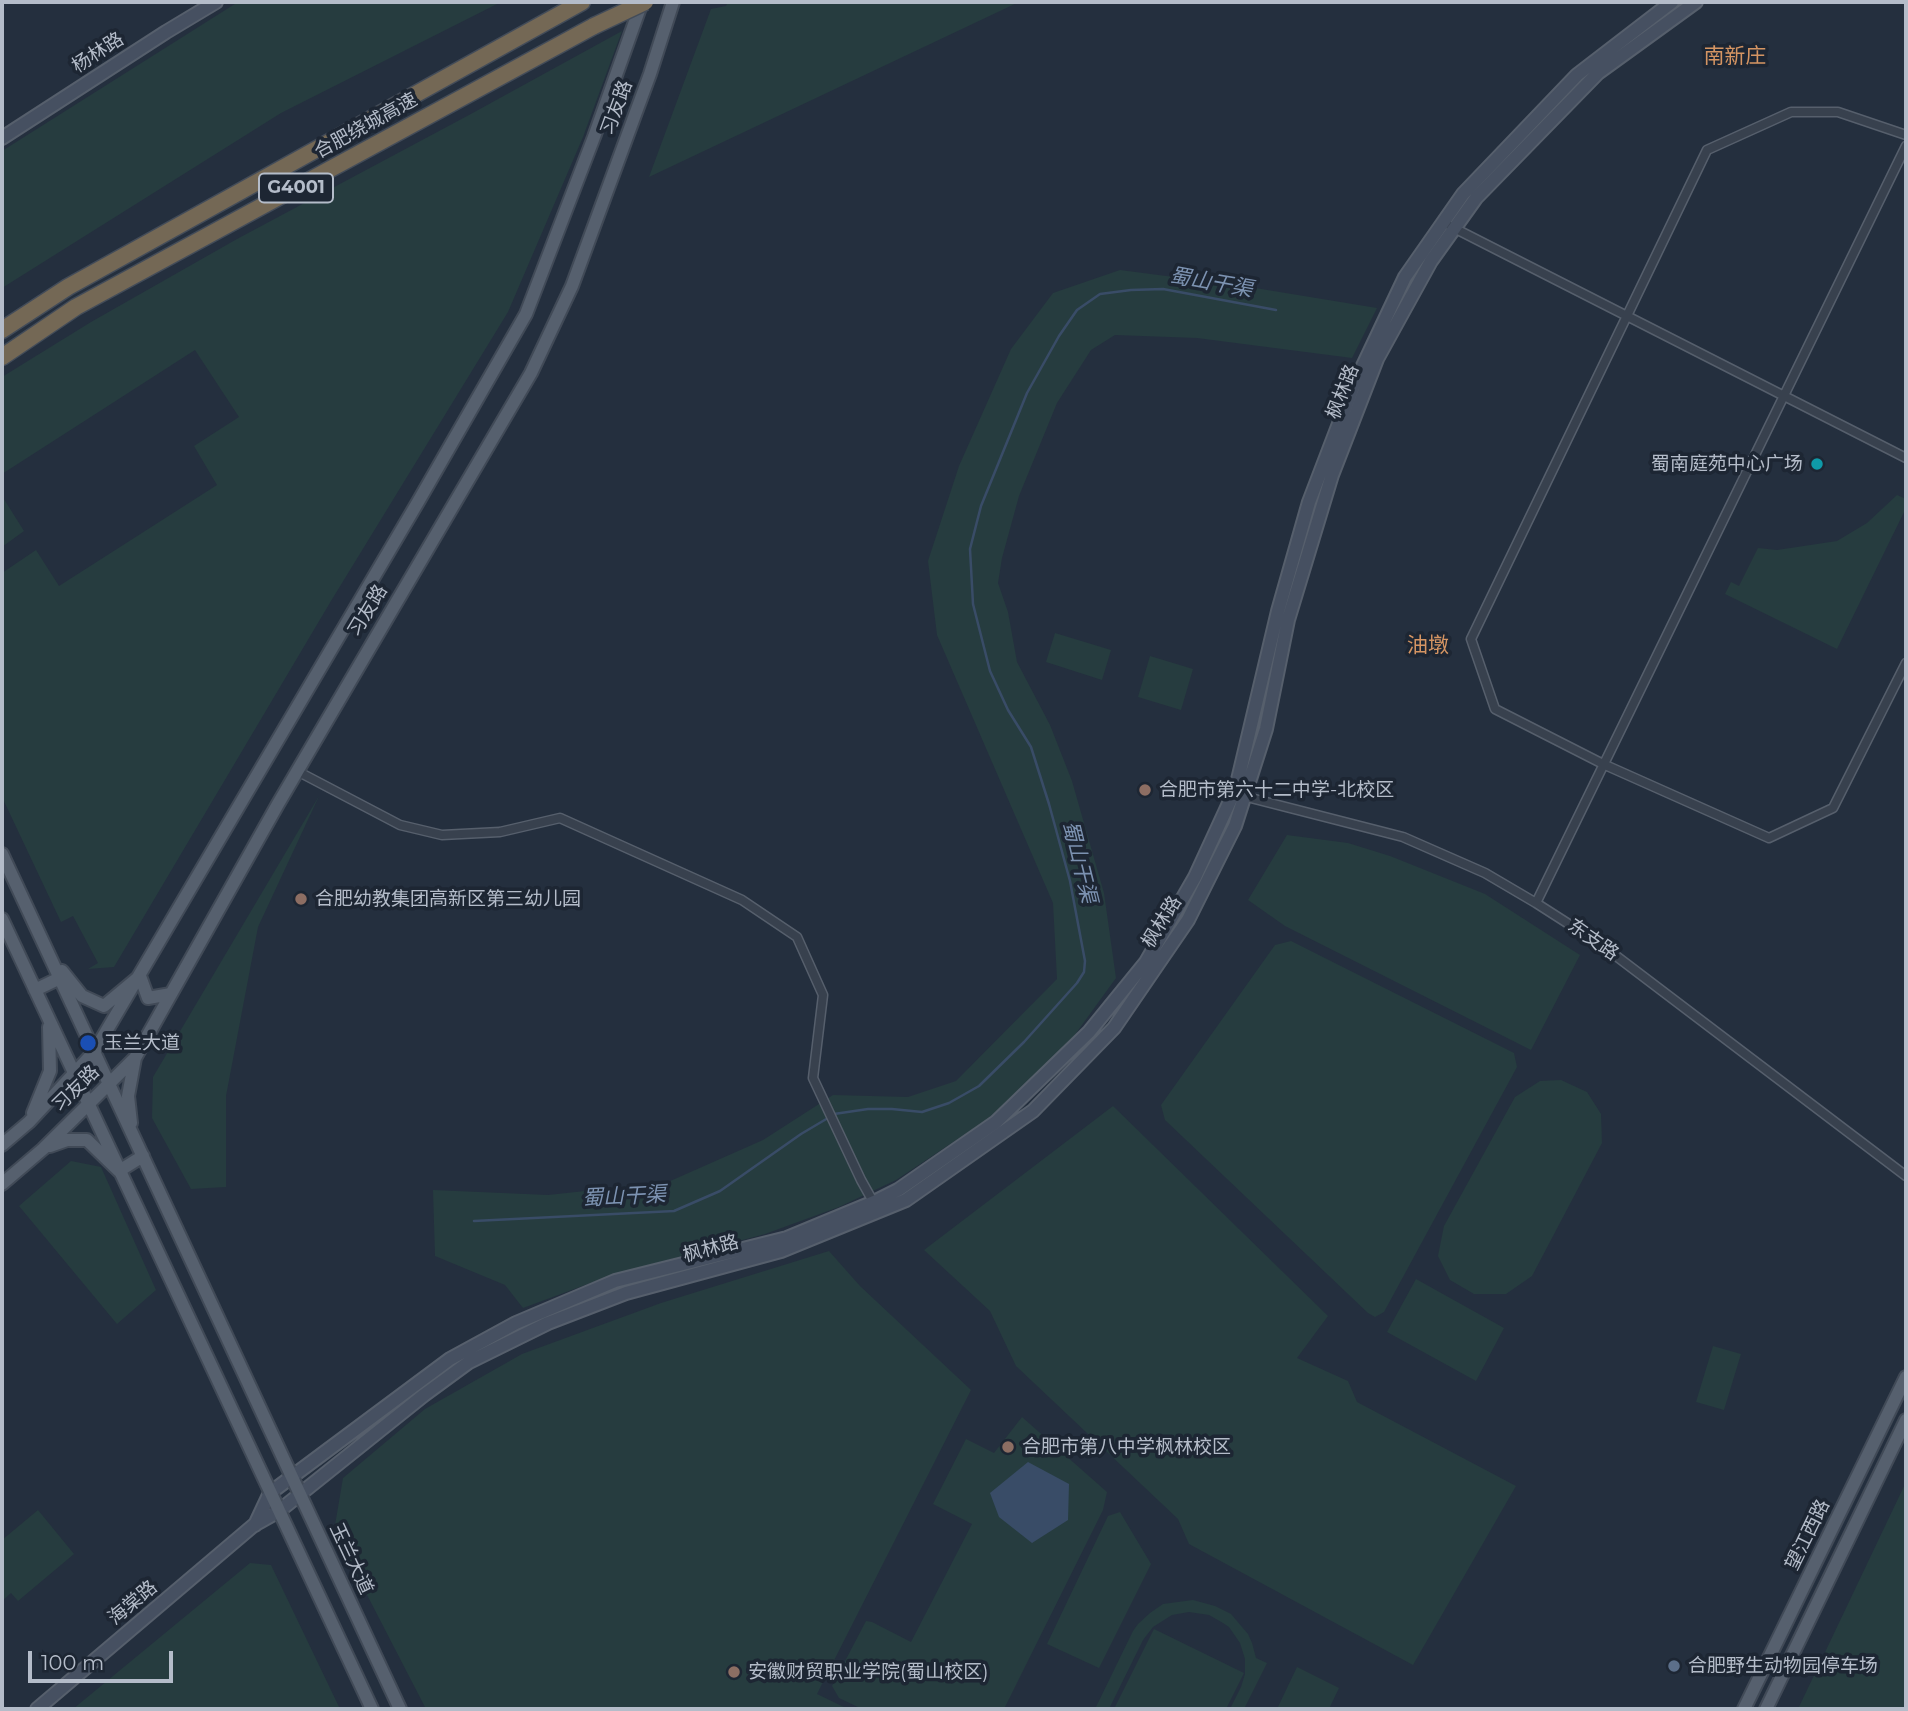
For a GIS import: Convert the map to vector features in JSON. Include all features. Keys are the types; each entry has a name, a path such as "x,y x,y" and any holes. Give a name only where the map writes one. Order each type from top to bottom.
{"highway":[{"name":"合肥绕城高速","path":"2,330 68,287 582,2"},
{"name":"合肥绕城高速","path":"2,357 76,307 643,2"}],"main road":[{"name":"杨林路","path":"2,138 216,2"},
{"name":"习友路","path":"2,1145 29,1122 94,1052 526,314 643,2"},
{"name":"习友路","path":"2,1184 43,1149 135,1058 297,772 531,373 572,286 650,74 673,2"},
{"name":"枫林路","path":"1449,225 1463,194 1577,75 1672,2"},
{"name":"枫林路","path":"279,1511 469,1362 548,1323 626,1293 781,1251 876,1206 996,1122 1089,1032 1146,962 1239,796 1236,788 1278,611 1309,502 1353,387 1405,277 1449,225 1598,73 1696,2"},
{"name":"玉兰大道","path":"2,854 400,1709"},
{"path":"2,919 372,1709"},
{"path":"49,955 82,996 104,1006 140,976 148,998 171,994"},
{"path":"35,989 60,978"},
{"path":"29,1122 50,1071 49,1019"},
{"path":"132,1134 128,1096 135,1058"},
{"path":"43,1149 67,1140 87,1140 119,1171"},
{"path":"119,1171 142,1156"},
{"name":"枫林路","path":"270,1493 450,1359 516,1324 615,1281 787,1238 876,1206"},
{"name":"望江西路","path":"1744,1709 1906,1377"},
{"name":"望江西路","path":"1766,1709 1906,1420"},
{"name":"海棠路","path":"254,1525 270,1493"},
{"name":"海棠路","path":"37,1709 254,1525 279,1511"}],"street":[{"path":"1906,135 1838,112 1791,112 1707,150 1471,639 1495,709 1603,764 1769,838 1833,808 1906,663"},
{"path":"1536,902 1906,146"},
{"path":"1449,225 1906,458"},
{"path":"297,772 400,825 442,835 500,832 561,818 742,900 797,937 823,995 813,1078 876,1206"},
{"name":"东支路","path":"1239,796 1403,837 1485,873 1536,902 1603,946 1906,1176"}],"green space":[{"path":"238,2 501,2 281,113 2,288 2,151"},
{"path":"728,2 1019,2 649,177 711,9 726,6"},
{"path":"622,31 583,137 508,312 331,601 114,967 88,969 98,963 73,916 61,922 2,797 2,573 36,550 59,586 217,485 194,446 239,417 195,350 2,474 2,377 91,322 237,239"},
{"path":"1120,270 1243,286 1377,308 1352,358 1197,338 1115,335 1091,350 1057,403 1019,496 998,583 1008,612 1017,662 1050,725 1072,781 1104,893 1116,978 1066,1047 988,1119 896,1180 839,1207 765,1234 615,1274 523,1308 505,1285 435,1256 433,1190 548,1195 668,1182 763,1140 833,1095 908,1097 956,1081 1057,979 1053,903 937,635 928,561 959,466 1011,349 1053,293"},
{"path":"1897,495 1906,499 1906,508 1837,649 1725,594 1731,582 1739,586 1758,548 1777,550 1837,541 1867,523"},
{"path":"2,496 24,531 2,547"},
{"path":"1055,633 1111,650 1102,680 1046,662"},
{"path":"1150,656 1193,669 1181,710 1138,697"},
{"path":"319,796 258,927 226,1096 226,1187 191,1189 152,1118 153,1077"},
{"path":"1287,835 1348,843 1390,856 1485,894 1580,955 1531,1050 1285,926 1248,900"},
{"path":"1291,941 1514,1053 1517,1067 1384,1312 1375,1317 1165,1120 1161,1105 1275,945"},
{"path":"1561,1080 1587,1092 1601,1114 1602,1143 1532,1276 1506,1294 1474,1294 1450,1280 1438,1256 1444,1226 1515,1097 1540,1081"},
{"path":"1113,1106 1328,1316 1297,1358 1348,1381 1357,1402 1516,1486 1413,1665 1189,1544 1178,1519 1016,1366 990,1311 924,1250"},
{"path":"71,1161 101,1167 156,1290 117,1324 19,1206"},
{"path":"829,1251 860,1286 971,1390 817,1694 848,1709 426,1709 334,1531 343,1478 425,1409 522,1354 661,1303"},
{"path":"1416,1279 1504,1328 1476,1381 1387,1332"},
{"path":"1713,1346 1741,1354 1724,1410 1696,1402"},
{"path":"1022,1417 1107,1492 1103,1510 1004,1709 862,1709 839,1698 832,1686 866,1621 911,1642 972,1524 933,1504 966,1439 994,1453"},
{"path":"1906,1482 1906,1709 1798,1709"},
{"path":"38,1510 74,1554 18,1601 11,1593 2,1601 2,1540"},
{"path":"1120,1512 1151,1564 1099,1668 1047,1644 1108,1516"},
{"path":"250,1563 271,1565 340,1709 73,1709"},
{"path":"1193,1600 1231,1614 1248,1634 1256,1658 1267,1663 1244,1709 1230,1709 1245,1674 1245,1659 1240,1643 1223,1623 1209,1615 1189,1612 1172,1615 1153,1627 1143,1640 1109,1709 1095,1709 1138,1624 1163,1604"},
{"path":"1154,1629 1244,1673 1226,1709 1114,1709"},
{"path":"1297,1667 1339,1688 1329,1709 1277,1709"}],"water":[{"path":"1028,1462 1069,1484 1068,1520 1032,1543 999,1517 990,1493"}],"waterway":[{"name":"蜀山干渠","path":"834,1114 868,1109 922,1112 949,1103 979,1086 1024,1042 1084,972 1085,961 1070,881 1049,804 1031,747 1008,710 990,671 973,604 970,549 981,506 1027,393 1077,310 1100,294 1163,289 1276,310"},
{"name":"蜀山干渠","path":"474,1221 674,1211 720,1191 828,1118"}],"place":[{"name":"蜀南庭苑中心广场","path":"1817,464"},
{"name":"合肥市第六十二中学-北校区","path":"1145,790"},
{"name":"合肥幼教集团高新区第三幼儿园","path":"301,899"},
{"name":"玉兰大道","path":"88,1043"},
{"name":"合肥市第八中学枫林校区","path":"1008,1447"},
{"name":"合肥野生动物园停车场","path":"1674,1666"},
{"name":"安徽财贸职业学院(蜀山校区)","path":"734,1672"}],"district":[{"name":"南新庄","path":"1735,57"},
{"name":"油墩","path":"1428,646"}]}
